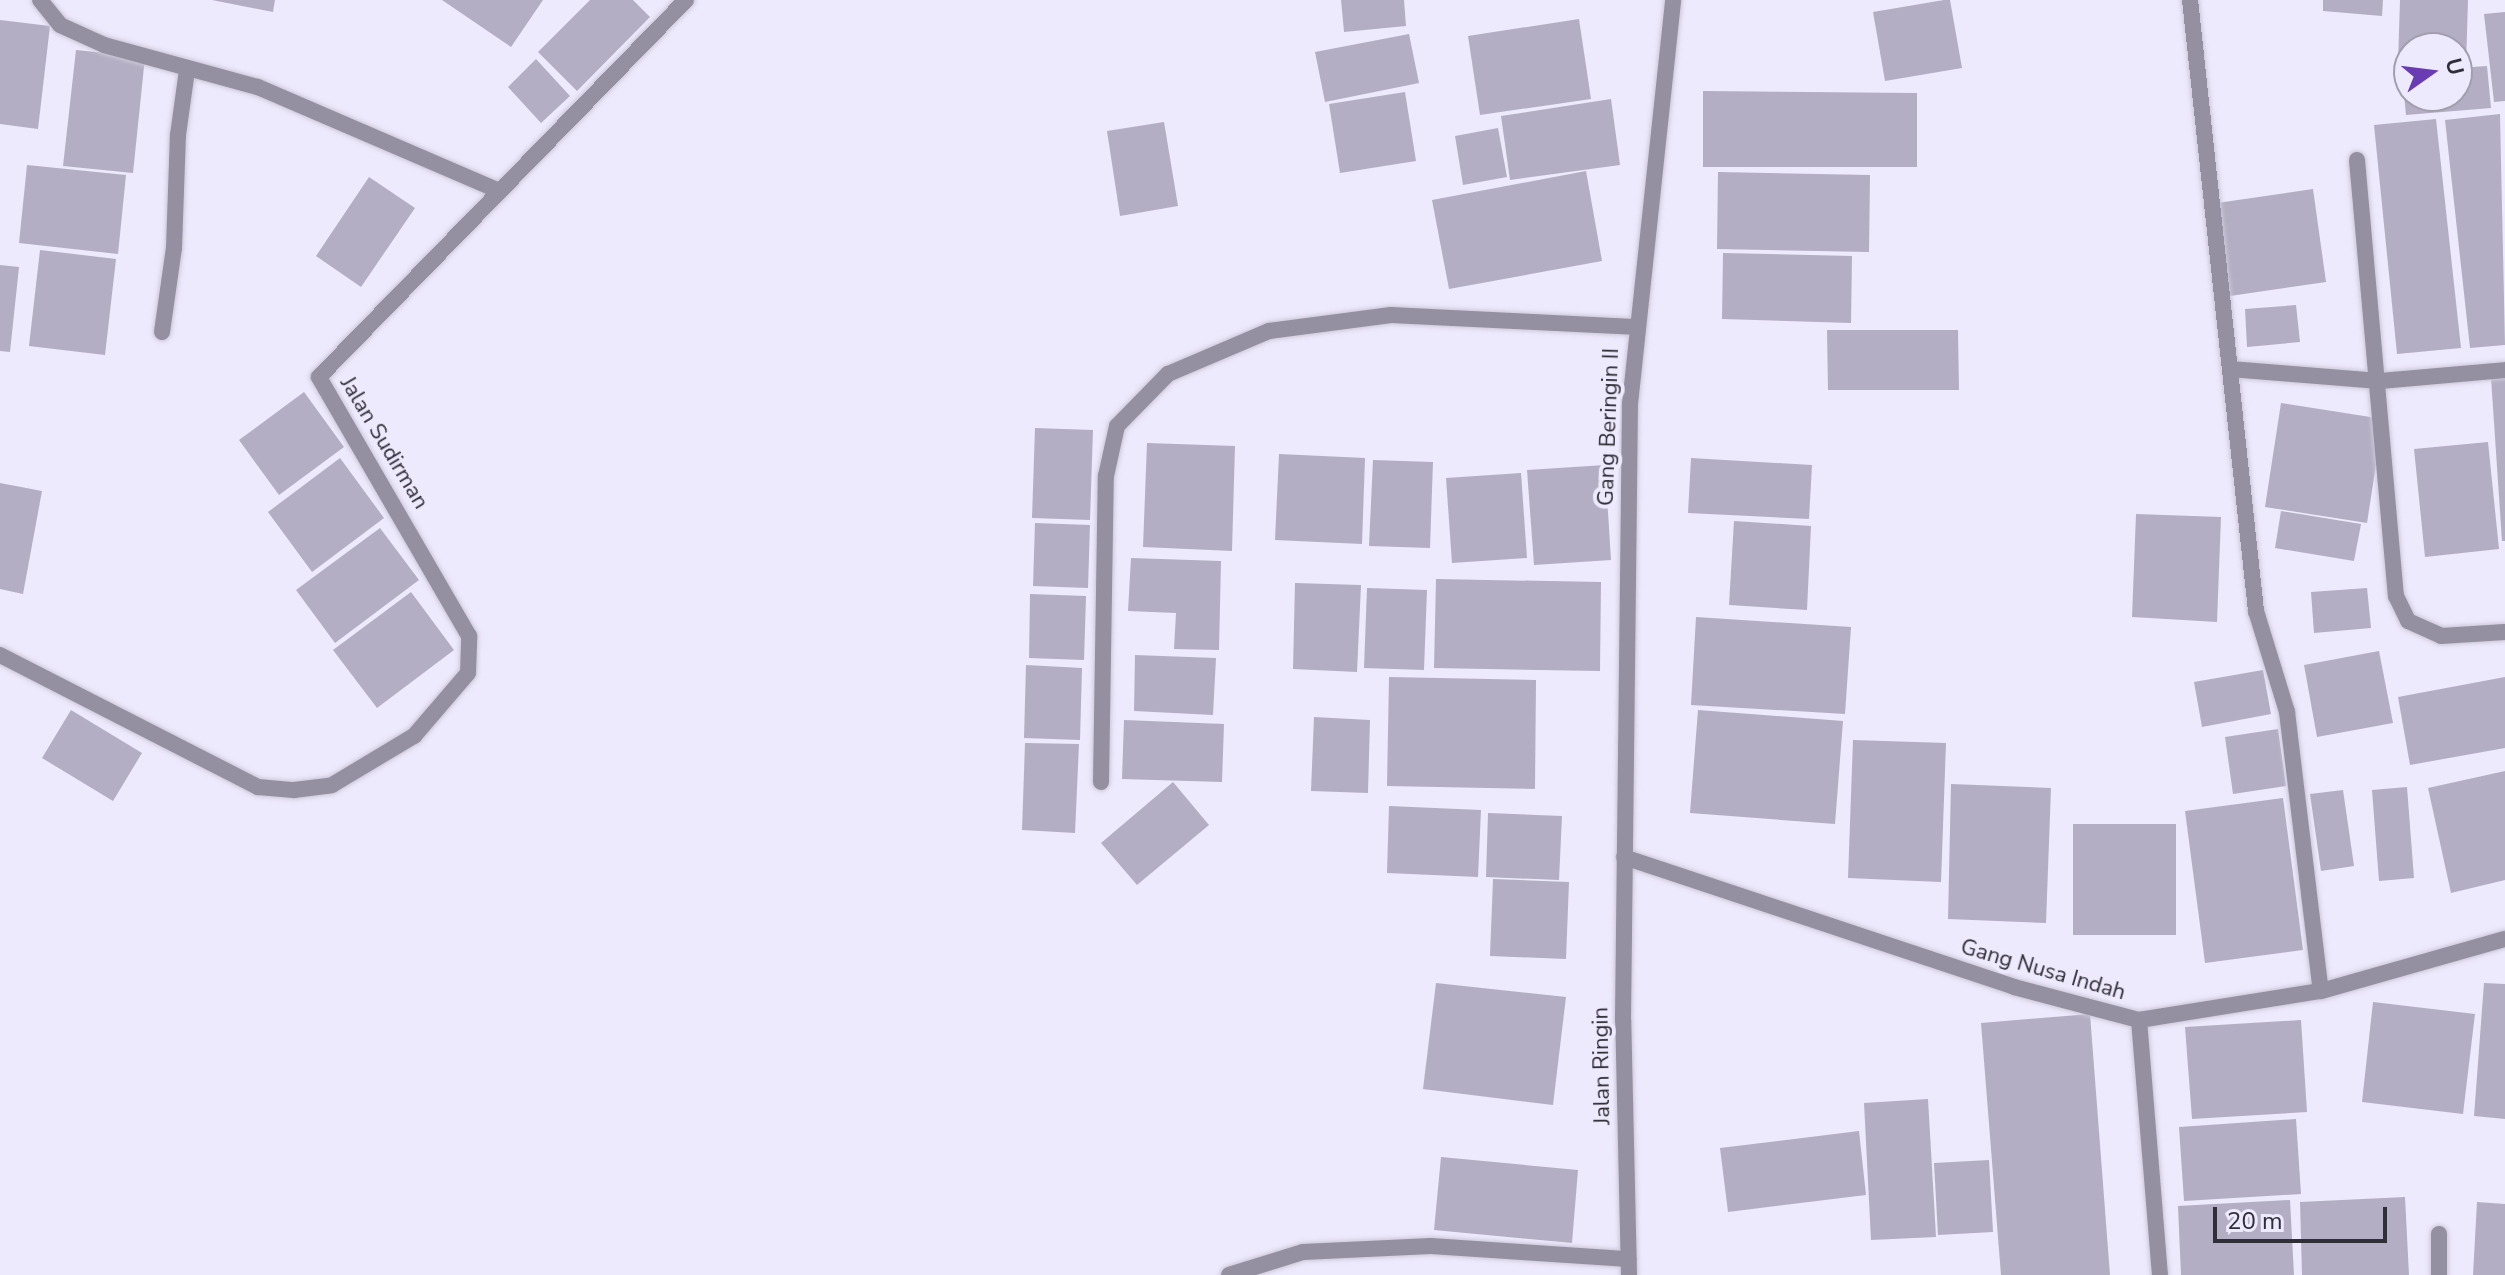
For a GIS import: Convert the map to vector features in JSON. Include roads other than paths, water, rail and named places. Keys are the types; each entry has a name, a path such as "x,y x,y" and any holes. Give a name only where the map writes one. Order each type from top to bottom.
{"street":[{"path":"40,0 60,25 82,35 187,70 258,87 497,190"},
{"name":"Jalan Sudirman","path":"0,655 258,787 294,790 332,785 414,736 445,706 468,673 469,636 319,377 497,190 686,0"},
{"name":"Gang Beringin II","path":"1624,857 1634,327 1673,0"},
{"path":"2190,0 2256,611 2287,712 2321,991"},
{"path":"162,332 174,248 178,135 187,70"},
{"path":"2357,160 2380,381 2396,596 2408,621 2441,636 2505,632"},
{"path":"1101,782 1106,476 1117,426 1168,374 1269,331 1391,315 1634,327"},
{"path":"2230,369 2380,381 2505,370"},
{"name":"Gang Nusa Indah","path":"1624,857 2014,987 2139,1020 2321,991 2505,939"},
{"name":"Jalan Ringin","path":"1624,857 1629,1267"},
{"path":"2139,1020 2160,1275"},
{"path":"2439,1234 2439,1275"},
{"path":"1229,1275 1303,1252 1431,1246 1629,1267"}]}
